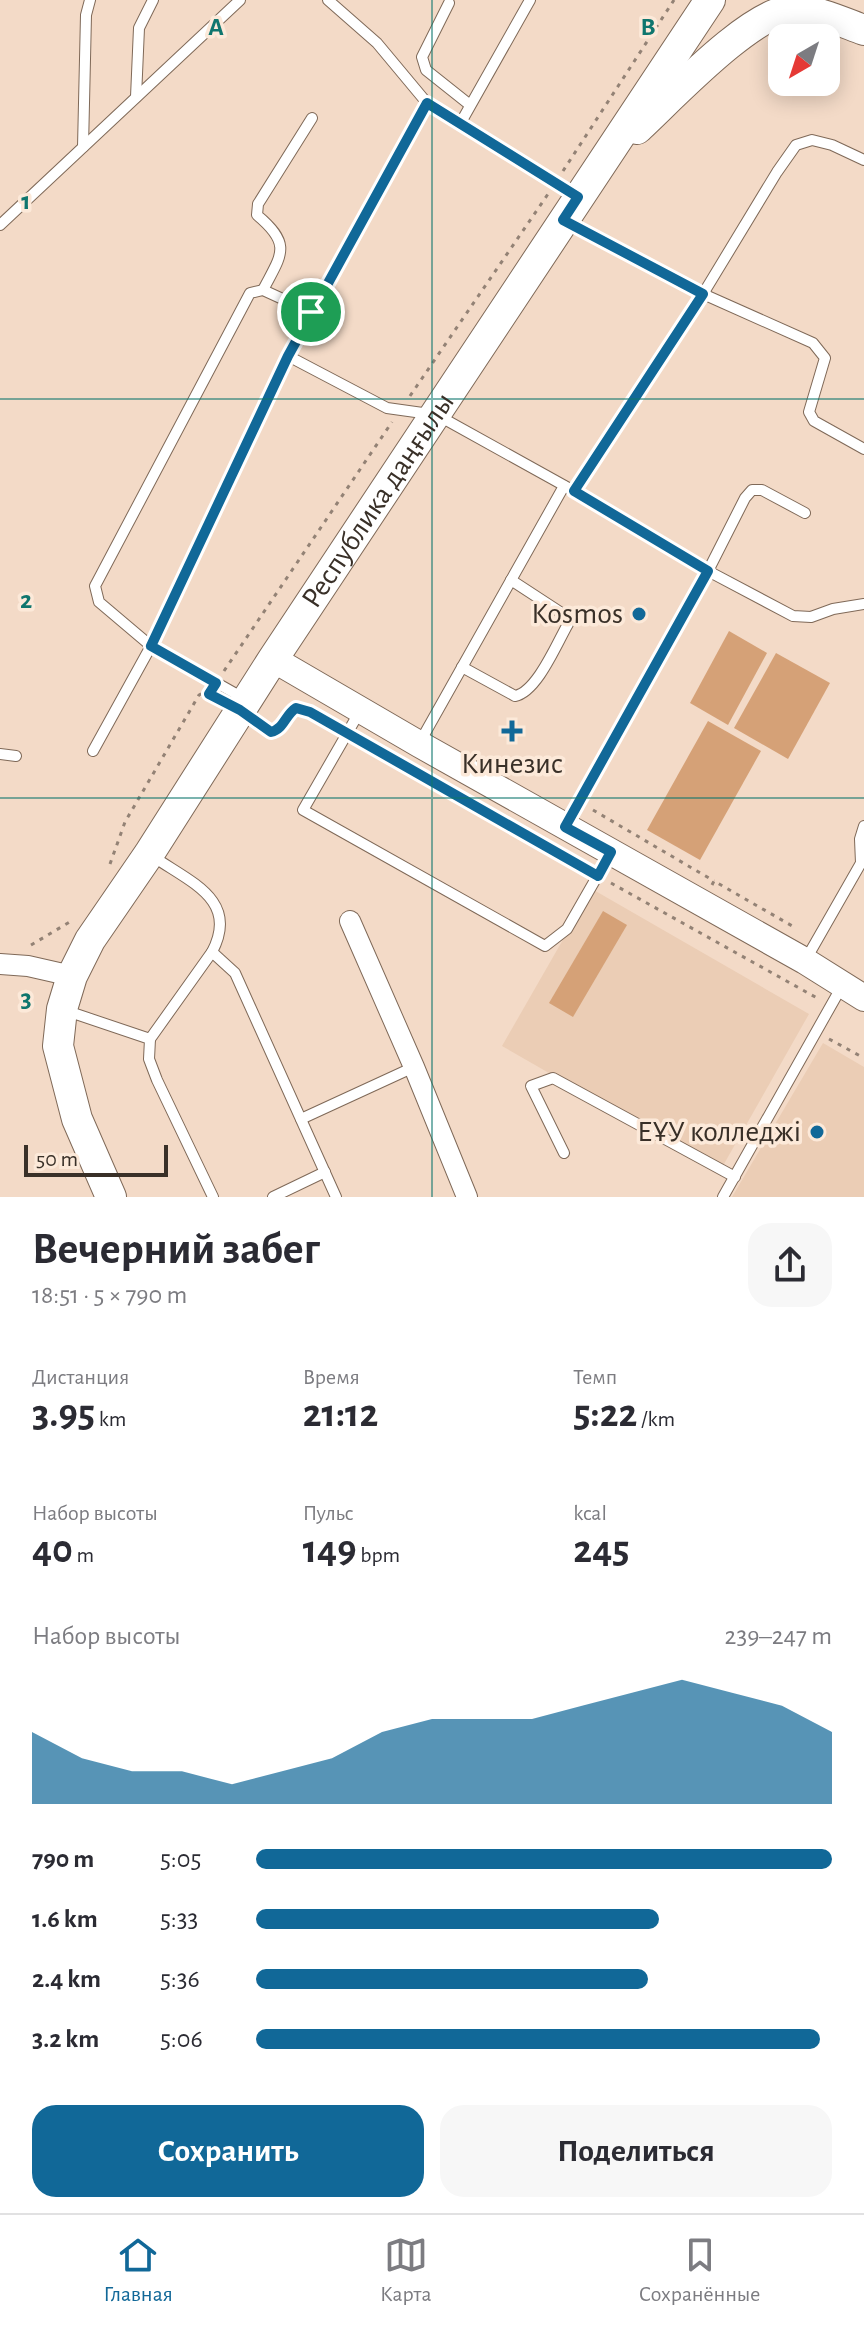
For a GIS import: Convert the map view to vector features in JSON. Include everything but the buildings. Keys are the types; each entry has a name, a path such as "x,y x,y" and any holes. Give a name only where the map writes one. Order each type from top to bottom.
{"main road":[{"name":"Республика даңғылы","path":"111,1197 77,1119 58,1046 62,1009 72,976 90,940 437,415 566,200 603,161 710,0"},
{"path":"603,161 743,32 766,19 790,10 864,28"}],"street":[{"path":"819,0 864,28"},
{"path":"273,659 354,721 419,744 805,961 846,996"},
{"path":"350,921 467,1197"},
{"path":"0,964 28,966 72,976"}],"lane":[{"path":"83,147 86,15 90,0"},
{"path":"136,97 139,28 153,0"},
{"path":"0,225 240,0"},
{"path":"328,0 377,43 427,103 703,294 813,343 825,358 809,412 814,421 864,449"},
{"path":"460,124 530,0"},
{"path":"449,3 422,57 426,70 470,105"},
{"path":"93,751 151,646 288,356 427,103"},
{"path":"263,290 281,255 280,242 257,215 258,204 312,118"},
{"path":"419,744 511,580 569,488 703,294 796,145 812,140 832,145 864,160"},
{"path":"244,705 216,683 151,646 99,602 95,586 250,293 263,290 311,312"},
{"path":"288,356 387,408 437,415 569,488 708,571 793,616 811,617 833,609 864,604"},
{"path":"565,827 708,571 745,498 752,490 762,490 805,513"},
{"path":"462,667 515,696 522,695 532,686 568,624 563,614 511,580"},
{"path":"354,721 303,810 545,946 567,929 611,852"},
{"path":"0,754 16,756"},
{"path":"805,961 862,864 860,839 864,826"},
{"path":"149,854 214,900 222,917 219,939 212,952 150,1039 149,1059 213,1197"},
{"path":"212,952 235,973 336,1197"},
{"path":"723,1197 816,1032 846,996"},
{"path":"62,1009 150,1039"},
{"path":"301,1119 414,1067"},
{"path":"564,1153 531,1086 553,1078 735,1177"},
{"path":"273,1197 325,1172"}],"path":[{"path":"104,873 125,822 199,695 209,694 400,410 566,200 674,0"},
{"path":"244,705 271,732 284,723 296,708 354,721 598,876 846,996"},
{"path":"579,802 714,881"},
{"path":"26,948 77,918"},
{"path":"816,1032 864,1058"}],"shaded area":[{"path":"729,631 767,653 728,725 690,703"},
{"path":"776,653 830,683 788,759 734,728"},
{"path":"708,721 761,751 700,860 647,830"},
{"path":"592,889 809,1014 720,1171 502,1046"},
{"path":"603,911 627,925 573,1017 549,1003"},
{"name":"ЕҰУ колледжі","path":"823,1043 864,1067 864,1197 732,1197"}],"place":[{"name":"Kosmos","path":"639,614"},
{"name":"Кинезис","path":"512,731"},
{"name":"ЕҰУ колледжі","path":"817,1132"}],"route":[{"path":"427,103 578,197 563,220 703,294 574,491 708,571 565,827 611,852 598,876 310,712 296,708 284,723 271,732 240,710 209,694 216,683 151,646 311,312 427,103"}]}
